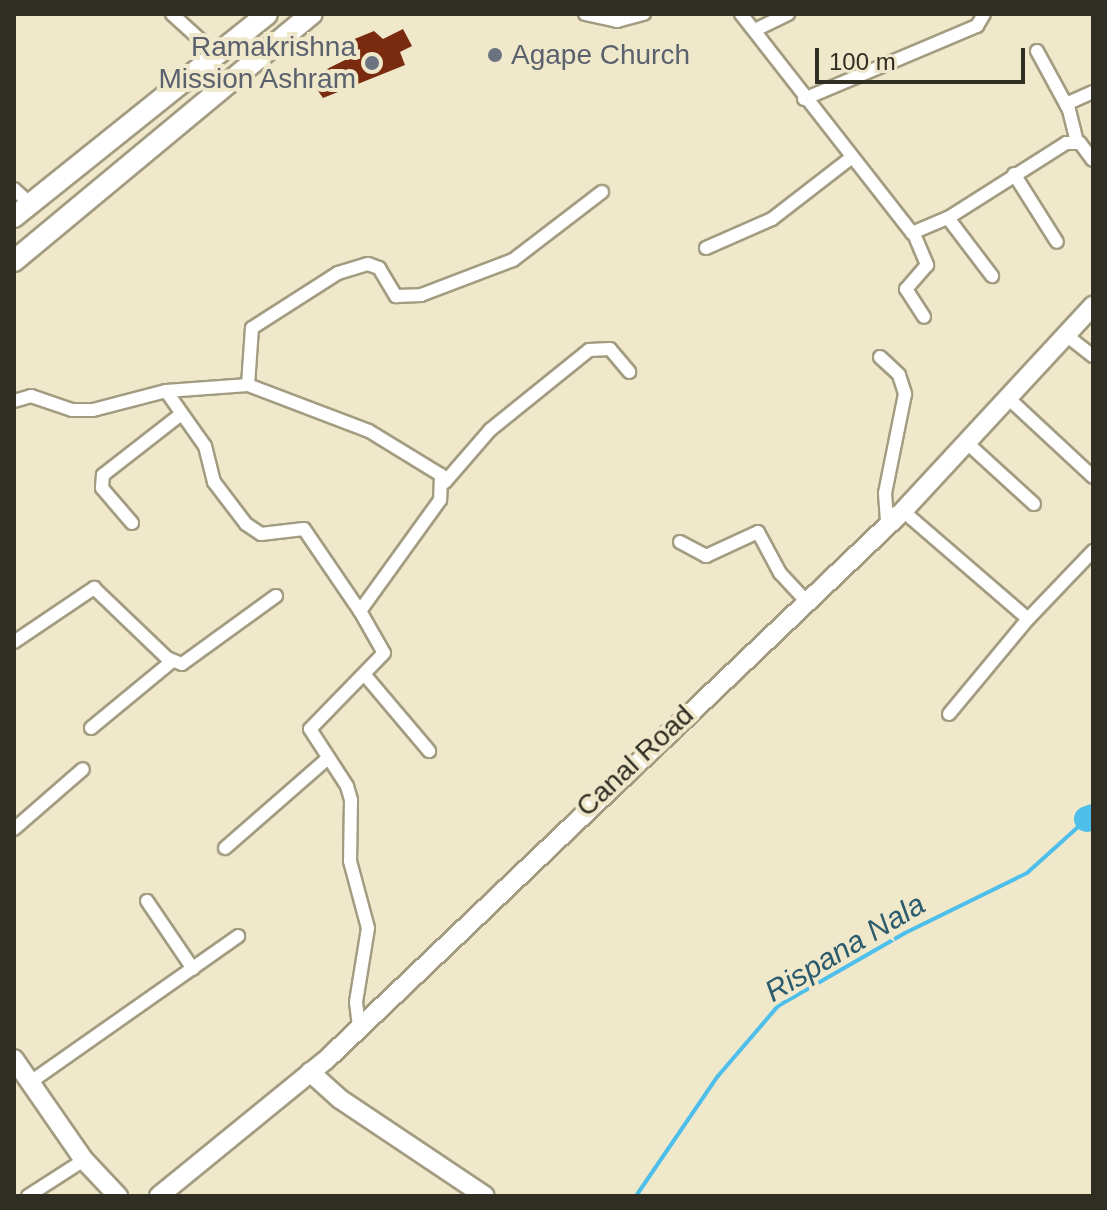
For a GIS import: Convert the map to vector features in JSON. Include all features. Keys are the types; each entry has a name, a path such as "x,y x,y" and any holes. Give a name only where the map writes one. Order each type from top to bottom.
{"main road":[{"path":"19,203 218,56 267,14"},
{"path":"14,261 312,14"}],"street":[{"path":"172,14 218,56"},
{"path":"585,14 617,21 644,14"},
{"path":"741,14 804,99 914,234 926,267 906,289 924,317"},
{"path":"755,30 788,14"},
{"path":"804,99 977,26 984,14"},
{"path":"1037,51 1066,104 1077,142 1093,160"},
{"path":"1066,104 1093,92"},
{"path":"914,234 948,218 1066,143 1077,142"},
{"path":"706,248 772,219 851,158"},
{"path":"1014,174 1057,242"},
{"path":"248,385 252,328 338,273 368,264 379,268 396,296 421,295 513,260 602,192"},
{"path":"948,218 992,276"},
{"name":"Canal Road","path":"159,1196 310,1072 805,600 903,511 1093,306"},
{"path":"1066,335 1093,356"},
{"path":"360,611 417,537 440,500 445,482 490,430 589,350 610,349 629,372"},
{"path":"880,357 899,375 905,394 885,493 887,524"},
{"path":"14,401 31,396 72,410 93,410 166,391 248,385 377,435 437,470 445,482"},
{"path":"166,391 180,415 205,446 214,482 250,528 261,534 304,529 385,650 310,729 351,800 350,861 368,928 356,1002 359,1025"},
{"path":"1007,397 1093,477"},
{"path":"132,523 102,488 103,475 180,415"},
{"path":"966,442 1034,504"},
{"path":"903,511 1028,619"},
{"path":"680,542 706,556 758,532 780,573 805,600"},
{"path":"949,714 1028,619 1093,551"},
{"path":"14,642 94,588 171,662"},
{"path":"91,728 171,662 188,662 276,596"},
{"path":"364,674 429,751"},
{"path":"225,848 328,758"},
{"path":"14,829 83,769"},
{"path":"147,901 193,969"},
{"path":"32,1081 238,936"},
{"path":"14,1059 84,1160 118,1196"},
{"path":"310,1072 340,1099 482,1194"},
{"path":"28,1196 84,1160"}],"building":[{"name":"Ramakrishna Mission Ashram","path":"403,29 412,46 400,52 405,65 323,98 309,78 345,60 352,40 374,31 383,39"}],"waterway":[{"name":"Rispana Nala","path":"1087,819 1093,817"},
{"name":"Rispana Nala","path":"636,1196 718,1076 778,1006 905,933 1027,873 1087,819"}],"place":[{"name":"Agape Church","path":"495,55"},
{"name":"Ramakrishna Mission Ashram","path":"372,63"}]}
